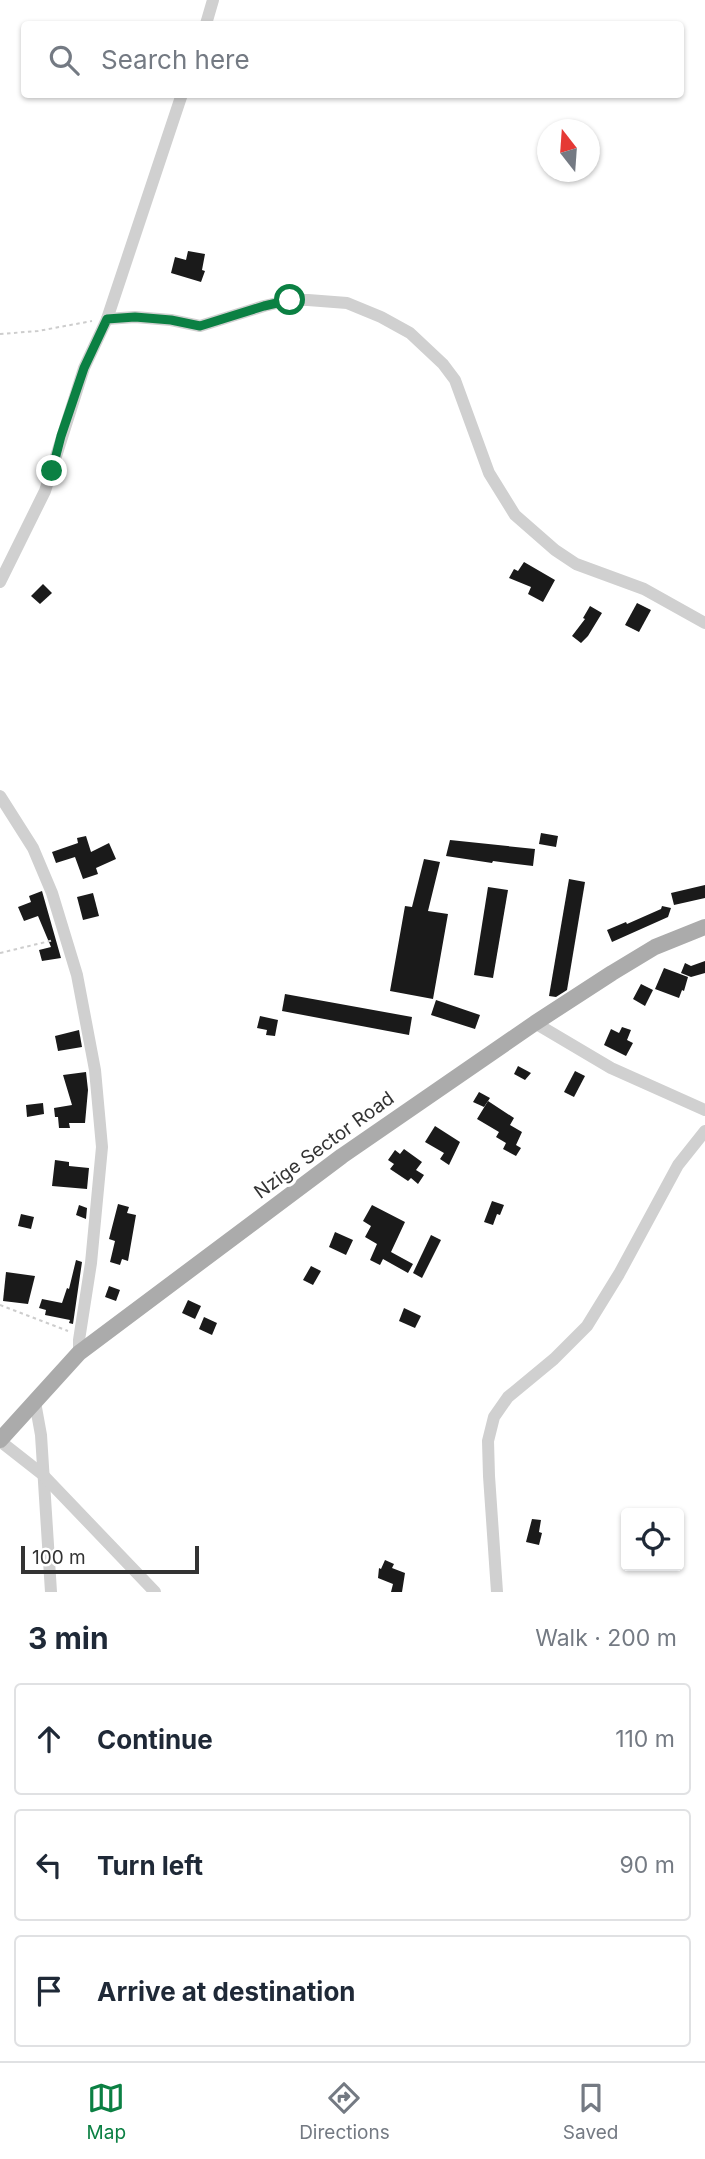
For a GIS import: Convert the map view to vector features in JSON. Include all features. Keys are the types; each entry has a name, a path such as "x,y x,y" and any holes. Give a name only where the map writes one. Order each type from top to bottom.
{"main road":[{"name":"Nzige Sector Road","path":"0,1441 79,1353 342,1156 535,1023 655,947 705,927"}],"street":[{"path":"207,21 213,0"},
{"path":"0,582 45,491 84,368 107,319 181,98"},
{"path":"107,319 135,317 200,326 290,300 347,303 381,317 410,333 443,364 455,380 489,472 515,515 555,551 576,564 644,589 705,623"},
{"path":"0,796 33,848 52,893 77,975 95,1070 102,1147 79,1353"},
{"path":"535,1023 611,1068 705,1111"},
{"path":"497,1592 488,1441 494,1417 508,1397 554,1359 587,1326 619,1274 678,1165 705,1131"},
{"path":"35,1402 41,1435 51,1592"},
{"path":"0,1441 42,1474 155,1592"}],"path":[{"path":"0,334 38,331 107,319"},
{"path":"0,953 65,937"},
{"path":"0,1305 79,1335"}],"building":[{"path":"188,251 205,254 202,270 205,271 201,282 171,273 175,257 186,260"},
{"path":"524,562 555,580 543,602 528,594 531,587 509,578 514,569 518,571"},
{"path":"43,584 52,593 40,604 31,596"},
{"path":"637,603 651,610 639,632 625,625"},
{"path":"590,606 602,613 581,643 572,636 585,619 583,618"},
{"path":"541,833 558,836 556,847 539,844"},
{"path":"86,836 91,852 109,843 116,859 96,868 98,874 83,879 75,857 56,863 52,852 78,843 77,838"},
{"path":"450,840 535,849 533,866 446,856"},
{"path":"424,859 440,862 428,911 448,914 433,999 390,991 405,906 412,907"},
{"path":"569,879 585,882 567,990 556,997 549,996"},
{"path":"705,885 705,898 674,905 671,893"},
{"path":"488,887 508,890 493,978 474,975"},
{"path":"42,891 61,958 42,961 39,950 51,947 38,916 24,921 18,907 31,902 29,896"},
{"path":"93,893 99,916 83,920 77,897"},
{"path":"662,906 671,908 668,917 612,942 607,930 626,922 627,924 661,909"},
{"path":"705,961 705,973 691,977 681,973 685,963 691,966"},
{"path":"664,968 688,977 679,998 655,989"},
{"path":"641,984 653,990 645,1006 633,999"},
{"path":"285,994 412,1017 409,1035 282,1011"},
{"path":"436,1000 480,1015 475,1029 431,1015"},
{"path":"260,1016 278,1020 275,1036 266,1035 267,1030 257,1028"},
{"path":"622,1027 631,1030 627,1040 633,1043 626,1056 604,1045 611,1029 619,1033"},
{"path":"79,1030 82,1047 58,1051 55,1036"},
{"path":"518,1066 531,1073 525,1080 514,1074"},
{"path":"575,1071 585,1076 574,1097 564,1092"},
{"path":"86,1072 88,1090 85,1123 69,1123 70,1128 59,1128 54,1108 72,1105 63,1075"},
{"path":"479,1092 490,1098 484,1107 473,1102"},
{"path":"488,1101 514,1118 510,1125 522,1132 516,1145 521,1148 516,1156 503,1149 506,1143 496,1137 499,1132 477,1119"},
{"path":"43,1103 44,1114 27,1117 26,1105"},
{"path":"435,1126 460,1142 449,1165 440,1159 444,1153 425,1142"},
{"path":"404,1149 422,1162 416,1170 424,1175 418,1184 390,1169 394,1164 388,1160 395,1150 400,1154"},
{"path":"55,1160 69,1162 69,1166 89,1168 87,1189 52,1186"},
{"path":"492,1201 504,1205 493,1225 484,1222"},
{"path":"118,1204 129,1207 127,1213 136,1215 128,1261 122,1259 120,1265 110,1262 115,1241 109,1239"},
{"path":"79,1205 87,1208 86,1219 76,1215"},
{"path":"372,1205 405,1222 391,1252 413,1264 408,1273 383,1259 380,1265 370,1260 377,1244 365,1237 371,1226 363,1221"},
{"path":"21,1214 34,1217 31,1229 18,1226"},
{"path":"335,1232 353,1240 346,1255 329,1247"},
{"path":"431,1235 441,1240 422,1278 413,1273"},
{"path":"76,1260 82,1262 73,1324 69,1323 70,1320 45,1315 46,1310 39,1308 42,1299 62,1303 67,1288 69,1289"},
{"path":"311,1266 321,1271 313,1285 303,1280"},
{"path":"6,1272 35,1276 28,1304 3,1301"},
{"path":"109,1286 120,1290 116,1301 105,1297"},
{"path":"188,1300 201,1306 195,1319 182,1313"},
{"path":"404,1308 421,1316 415,1328 399,1321"},
{"path":"204,1317 217,1323 212,1335 199,1329"},
{"path":"532,1519 541,1520 539,1545 526,1542"},
{"path":"385,1560 394,1564 392,1568 405,1573 402,1592 391,1592 393,1584 378,1578 379,1568 381,1569"}],"route":[{"path":"52,471 84,368 107,319 135,317 200,326 290,300"}]}
